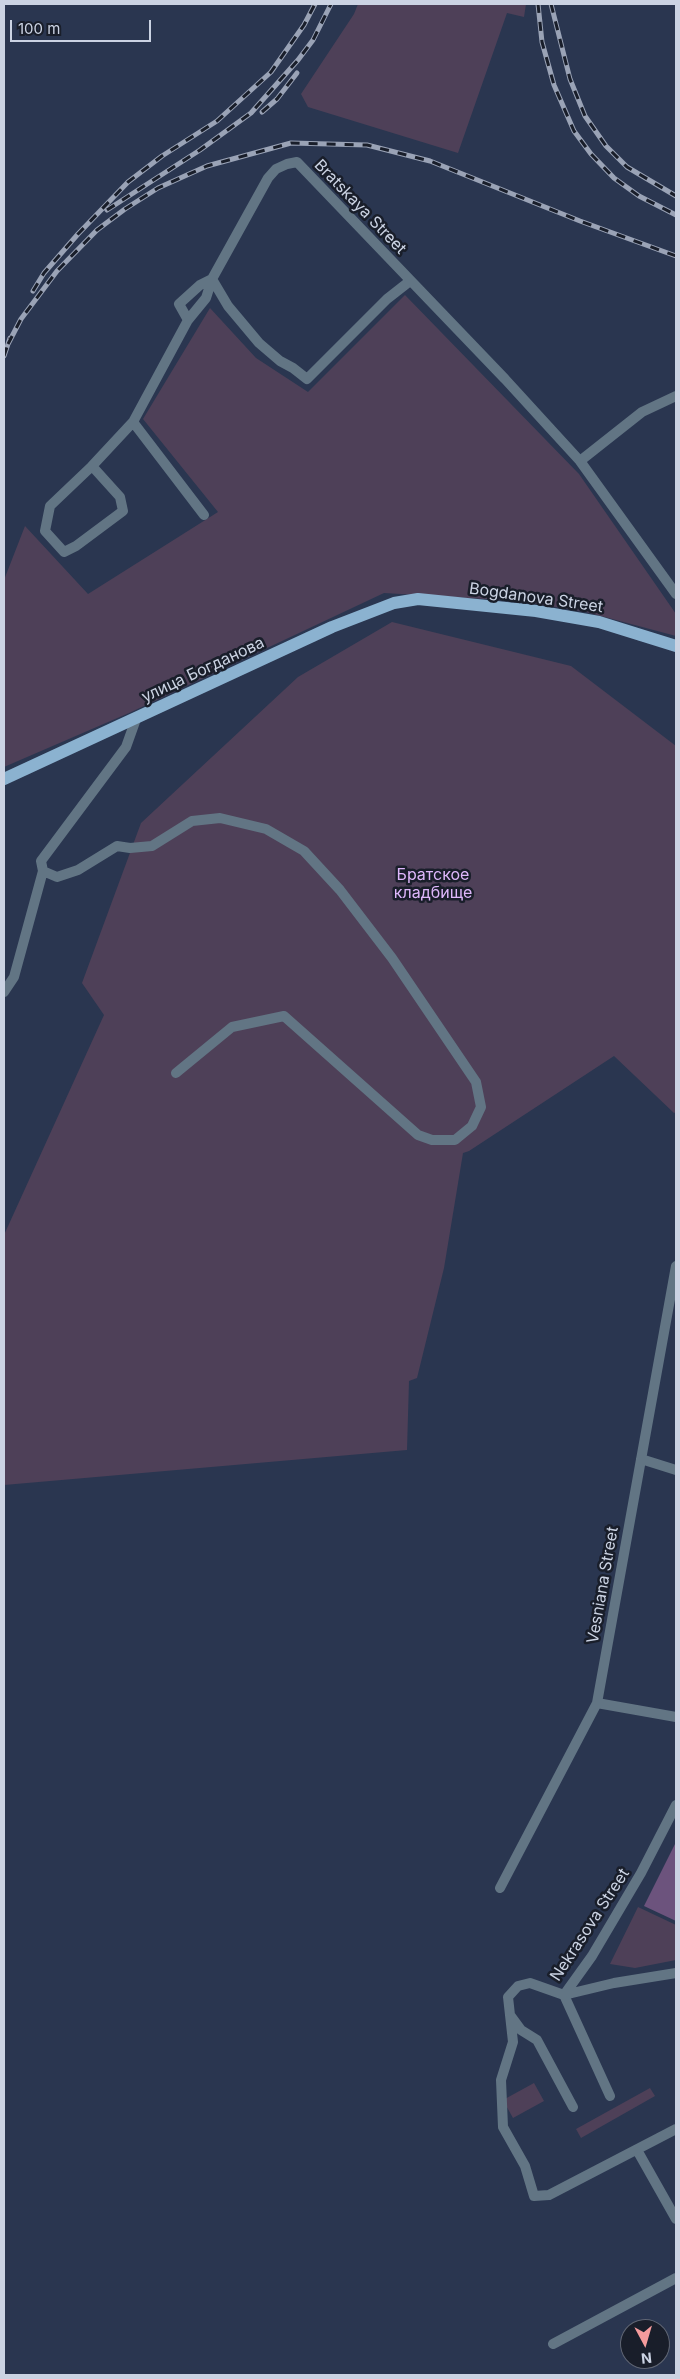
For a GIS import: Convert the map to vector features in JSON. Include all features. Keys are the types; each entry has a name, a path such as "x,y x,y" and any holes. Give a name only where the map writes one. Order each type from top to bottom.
{"main road":[{"name":"улица Богданова","path":"4,779 332,627 394,603 418,599 536,611 599,622 676,646"}],"street":[{"name":"Bratskaya Street","path":"212,280 268,178 276,169 297,162 505,378 580,461 676,594"},
{"path":"92,466 120,497 123,511 76,546 64,552 45,531 50,506 92,466 133,422 188,320 206,298 212,280"},
{"path":"188,320 179,304 200,285 212,280"},
{"path":"212,280 234,313 259,343 280,361 294,368 307,379 387,299 410,281"},
{"path":"580,461 642,412 676,396"},
{"path":"133,422 204,515"},
{"path":"4,992 14,977 43,871 41,861 126,747 136,719"},
{"path":"43,871 57,877 78,870 117,846 130,848 152,846 192,821 220,818 266,829 304,850 340,890 392,958 476,1082 481,1106 472,1126 455,1140 432,1140 418,1135 284,1016 232,1027 176,1073"},
{"name":"Vesniana Street","path":"500,1888 597,1704 641,1459 675,1285 676,1266"},
{"path":"641,1459 676,1470"},
{"path":"597,1704 676,1717"},
{"name":"Nekrasova Street","path":"637,2150 549,2195 534,2196 525,2166 503,2127 500,2080 513,2042 508,1997 518,1986 530,1983 564,1995 592,1956 620,1910 676,1805"},
{"path":"610,2096 564,1995 614,1983 676,1972"},
{"path":"510,2015 520,2030 537,2040 573,2107"},
{"path":"676,2129 637,2150 676,2220"},
{"path":"553,2344 676,2278"}],"green space":[{"path":"358,4 526,4 524,17 507,13 458,153 308,107 301,94 354,14"},
{"path":"405,295 579,474 676,614 676,636 586,612 520,601 384,593 129,713 4,767 4,580 25,526 88,594 218,512 143,419 210,308 256,358 308,392"},
{"name":"Братское кладбище","path":"392,622 571,666 676,746 676,1112 674,1113 614,1056 469,1151 463,1153 444,1268 417,1378 409,1381 407,1450 4,1485 4,1235 104,1015 82,983 141,823 298,677"},
{"path":"638,1907 676,1925 676,1960 635,1968 610,1964"},
{"path":"534,2083 544,2101 513,2118 503,2100"},
{"path":"650,2088 655,2096 581,2138 576,2129"}],"shaded area":[{"path":"676,1842 676,1921 644,1906"}],"railway":[{"path":"33,291 44,273 128,182 162,156 217,121 271,72 304,25 315,4"},
{"path":"107,210 200,150 251,113 298,60 313,40 331,4"},
{"path":"538,4 542,42 554,85 574,131 591,154 614,178 639,196 676,215"},
{"path":"551,4 570,79 585,116 606,146 627,167 676,196"},
{"path":"262,112 277,99 297,73"},
{"path":"8,344 21,319 57,271 97,230 125,209 158,188 207,166 291,143 367,145 430,161 580,221 676,256"},
{"path":"4,356 10,338"}]}
